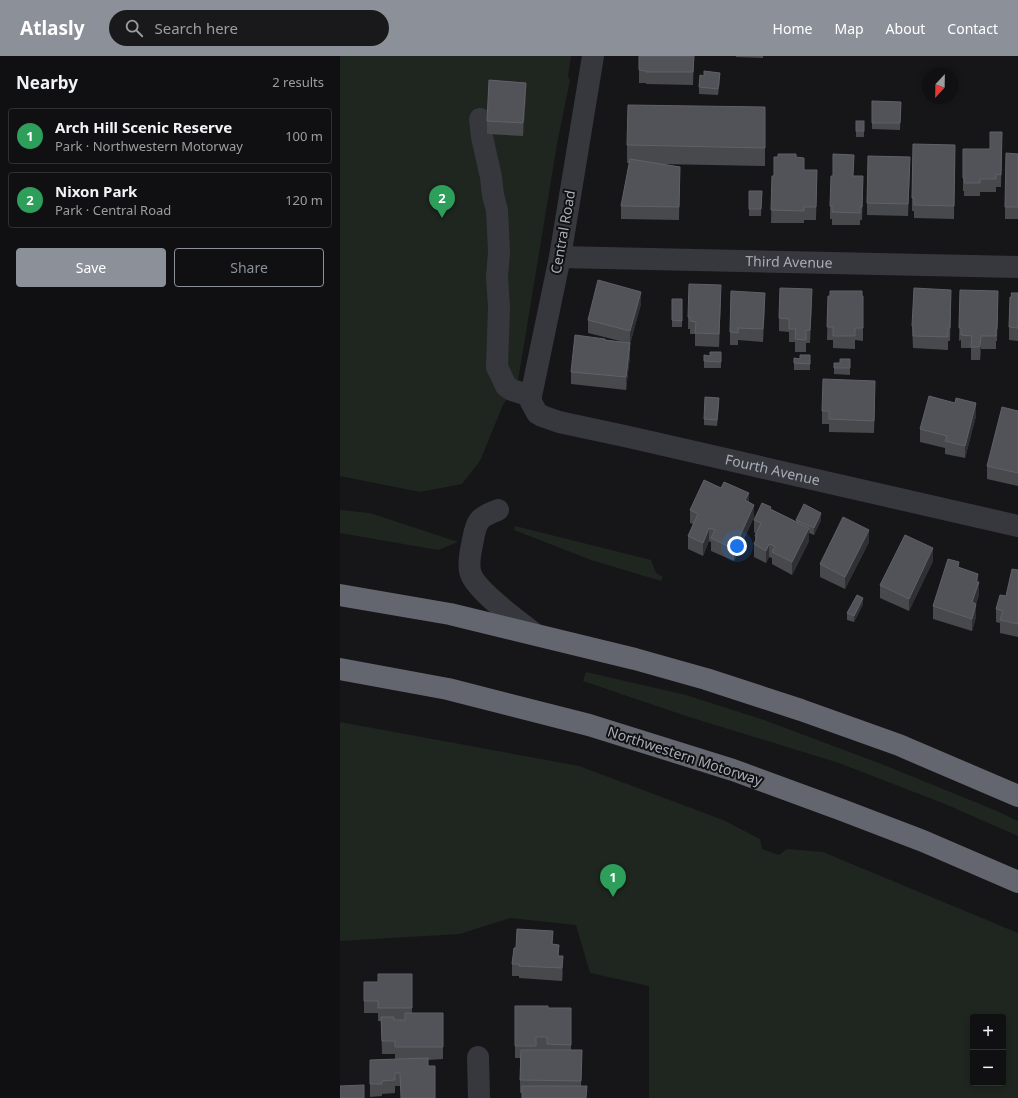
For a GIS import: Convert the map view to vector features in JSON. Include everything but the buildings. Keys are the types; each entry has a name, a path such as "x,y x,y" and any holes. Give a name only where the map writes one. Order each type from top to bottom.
{"highway":[{"path":"340,595 450,614 635,658 706,679 801,710 899,746 1018,796"},
{"name":"Northwestern Motorway","path":"340,670 448,689 589,725 733,770 924,841 1018,882"}],"street":[{"name":"Central Road","path":"532,401 560,257 593,56"},
{"path":"480,119 482,137 497,210 499,252 497,276 499,307 497,367 506,386 532,401"},
{"name":"Third Avenue","path":"560,257 1018,267"},
{"name":"Fourth Avenue","path":"532,401 537,413 559,422 1018,526"},
{"path":"498,510 482,517 475,526 470,558 470,572 479,586 492,600 535,634"},
{"path":"478,1057 479,1098"}],"shaded area":[{"path":"340,56 571,56 568,77 570,80 557,144 518,381 503,405 480,461 462,484 420,492 340,476"},
{"path":"340,510 370,513 458,542 438,550 340,533"},
{"path":"515,526 651,560 656,573 663,577 661,581 591,560 514,530"},
{"path":"586,672 686,695 761,719 884,765 1018,821 1018,836 945,804 839,763 686,716 583,681"},
{"path":"340,722 579,766 723,820 760,839 762,849 779,855 787,849 823,852 1018,933 1018,1098 649,1098 649,986 590,973 576,925 510,918 460,934 340,941"}],"place":[{"name":"Nixon Park","path":"442,218"},
{"name":"Arch Hill Scenic Reserve","path":"613,897"}]}
